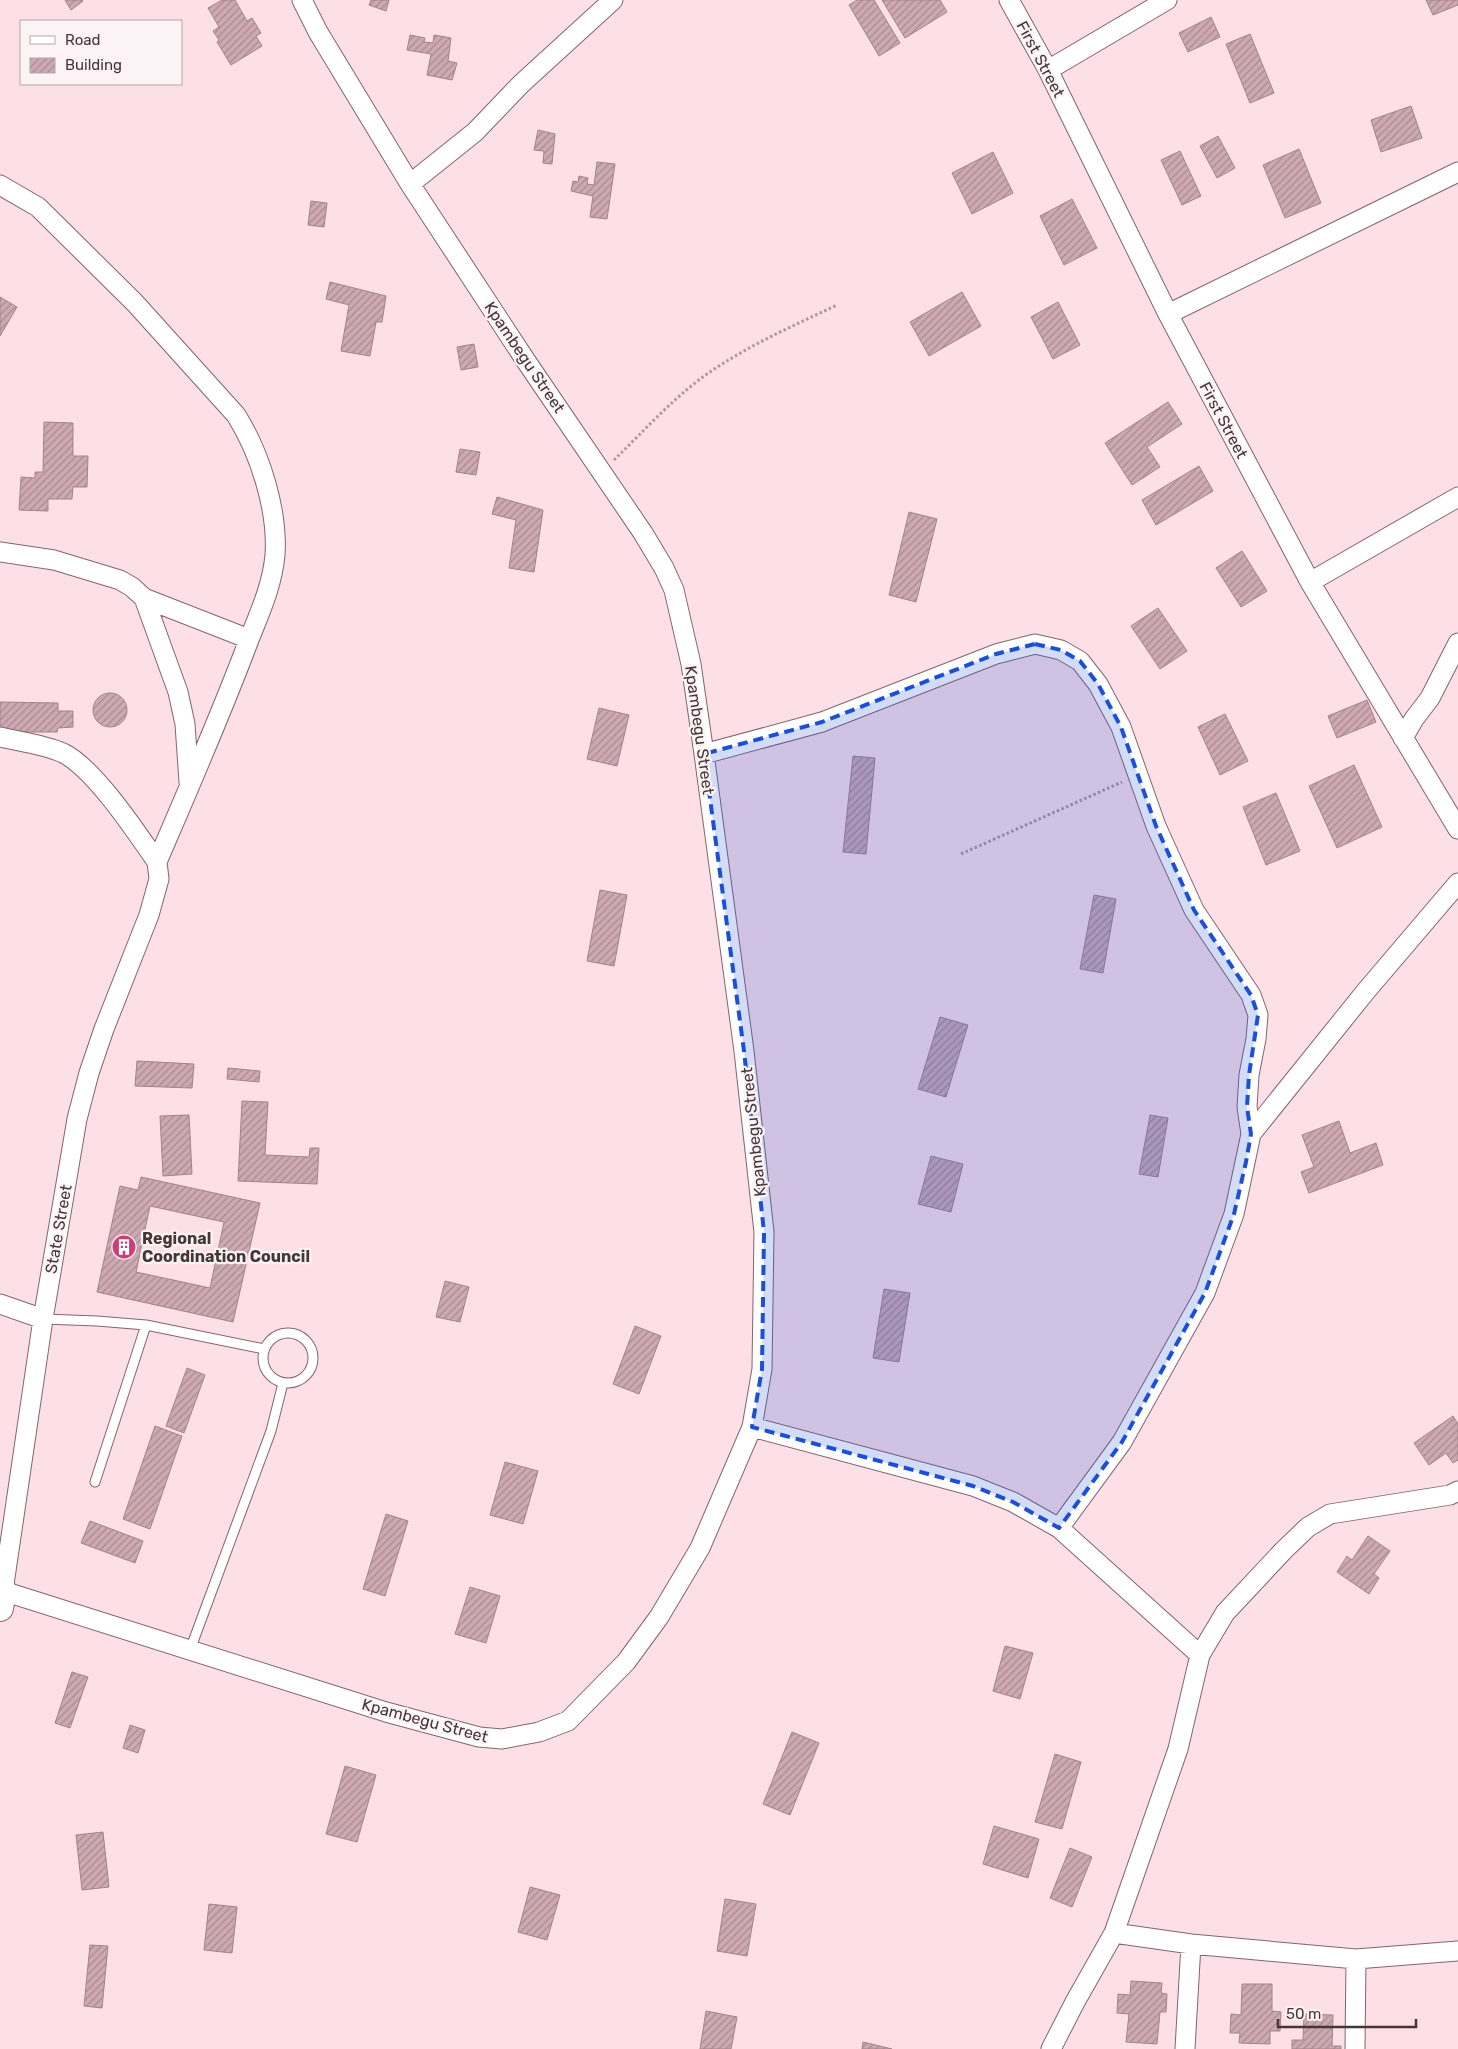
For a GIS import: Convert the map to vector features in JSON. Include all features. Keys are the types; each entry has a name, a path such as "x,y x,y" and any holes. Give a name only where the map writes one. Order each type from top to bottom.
{"street":[{"name":"Kpambegu Street","path":"1,1594 190,1650 386,1712 479,1737 502,1739 539,1732 568,1721 626,1662 659,1617 700,1548 752,1427 762,1369 764,1232 744,1051 704,754 691,664 674,590 664,568 602,472 526,361 410,184 332,56 302,0"},
{"path":"410,184 475,132 521,84 612,0"},
{"name":"First Street","path":"1010,0 1048,70 1168,314 1310,582 1458,830"},
{"path":"1048,70 1167,0"},
{"path":"1168,314 1458,172"},
{"path":"0,185 38,207 135,302 236,415 248,434 265,483 274,526 275,555 272,574 264,602 222,711 157,862"},
{"path":"1310,582 1458,497"},
{"path":"0,552 54,560 120,580 132,587 144,598 249,639"},
{"path":"144,598 178,692 185,724 190,786"},
{"path":"704,754 822,722 996,654 1036,644 1061,650 1080,661 1098,684 1120,727 1156,826 1194,910 1251,996 1258,1015 1256,1039 1249,1075 1247,1107 1251,1134 1234,1214 1205,1292 1122,1442 1059,1528"},
{"path":"1403,738 1414,719 1430,698 1458,644"},
{"path":"0,737 47,747 79,763 129,823 157,862"},
{"name":"State Street","path":"1,1594 43,1319 76,1128 86,1082 104,1028 149,916 159,879 157,862"},
{"path":"1251,1134 1366,991 1458,884"},
{"path":"0,1304 43,1319"},
{"path":"752,1427 973,1486 1013,1502 1059,1528 1200,1655"},
{"path":"1051,2049 1114,1933 1178,1749 1200,1655 1225,1613 1283,1550 1308,1527 1330,1514 1450,1495 1458,1491"},
{"path":"1114,1933 1191,1944 1356,1959 1458,1952"},
{"path":"1185,2049 1191,1944"},
{"path":"1355,2049 1356,1959"}],"lane":[{"path":"43,1319 97,1320 146,1325 264,1349"},
{"path":"95,1482 146,1325"},
{"path":"283,1333 296,1334 306,1340 313,1351 313,1364 307,1375 296,1382 284,1383 270,1377 263,1364 264,1349 271,1339 283,1333"},
{"path":"190,1650 271,1431 284,1383"}],"path":[{"path":"602,472 683,393 718,366 765,339 837,305"},
{"path":"961,854 1138,774"}],"highlighted area":[{"path":"1035,644 1061,650 1080,661 1098,684 1121,727 1156,826 1194,910 1251,995 1258,1015 1249,1075 1247,1107 1251,1134 1246,1162 1234,1214 1205,1293 1122,1442 1059,1528 1013,1502 973,1486 752,1427 762,1369 764,1232 744,1051 704,754 822,722 996,654"}],"building":[{"path":"65,0 82,0 83,1 71,10"},
{"path":"222,0 235,0 247,21 252,18 261,33 256,36 262,46 231,65 217,42 219,40 213,31 219,27 208,8"},
{"path":"371,0 389,0 386,11 369,5"},
{"path":"857,0 874,0 900,43 879,56 849,5"},
{"path":"882,0 940,0 947,12 905,38"},
{"path":"1426,0 1458,0 1458,5 1433,15"},
{"path":"1211,17 1220,37 1188,52 1179,33"},
{"path":"1250,34 1274,93 1250,103 1226,44"},
{"path":"410,35 425,38 424,42 433,43 434,35 451,38 448,61 457,63 452,80 427,75 431,54 407,50"},
{"path":"1411,106 1422,138 1381,152 1371,120"},
{"path":"538,130 555,134 552,164 543,163 544,151 534,150"},
{"path":"1218,136 1235,168 1217,178 1200,146"},
{"path":"1299,149 1321,203 1285,218 1263,165"},
{"path":"1180,151 1201,196 1182,205 1161,160"},
{"path":"993,152 1013,193 972,214 952,173"},
{"path":"597,162 615,164 607,219 590,217 593,196 571,191 573,181 578,182 579,176 588,178 587,184 594,185"},
{"path":"1072,199 1097,248 1064,265 1040,216"},
{"path":"311,201 327,203 324,227 308,225"},
{"path":"330,282 386,296 382,322 376,322 370,356 341,351 349,305 326,299"},
{"path":"962,292 981,326 929,356 910,322"},
{"path":"0,297 17,307 0,336"},
{"path":"1058,302 1080,345 1053,359 1031,317"},
{"path":"474,344 478,367 461,370 457,347"},
{"path":"1168,402 1182,424 1147,447 1160,467 1132,485 1105,443"},
{"path":"44,422 73,423 73,456 88,456 87,487 73,487 72,499 48,499 48,511 19,510 21,477 35,478 35,472 43,472"},
{"path":"460,449 480,452 476,475 456,472"},
{"path":"1199,466 1213,491 1156,525 1142,500"},
{"path":"497,497 543,510 534,572 509,568 516,520 492,514"},
{"path":"909,512 937,519 916,602 889,595"},
{"path":"1242,551 1267,591 1241,607 1216,568"},
{"path":"1158,608 1187,651 1160,669 1131,626"},
{"path":"110,693 117,694 122,698 126,703 126,717 122,722 117,726 110,727 103,726 98,722 94,717 93,710 94,703 98,698 103,694"},
{"path":"1367,700 1376,722 1337,738 1328,716"},
{"path":"0,702 58,703 58,711 73,711 73,727 58,728 57,732 0,732"},
{"path":"599,708 629,715 617,766 587,759"},
{"path":"1225,714 1248,761 1220,775 1198,727"},
{"path":"853,756 875,758 866,854 843,852"},
{"path":"1354,765 1382,827 1337,848 1309,786"},
{"path":"1276,793 1300,851 1266,865 1243,807"},
{"path":"600,890 627,895 614,966 587,961"},
{"path":"1094,895 1116,899 1103,973 1080,969"},
{"path":"940,1017 968,1025 946,1097 918,1089"},
{"path":"137,1061 194,1064 192,1088 135,1086"},
{"path":"228,1068 260,1071 259,1082 227,1079"},
{"path":"242,1101 268,1102 265,1155 309,1157 310,1148 319,1148 317,1184 238,1181"},
{"path":"189,1115 192,1174 163,1176 160,1116"},
{"path":"1150,1115 1168,1118 1158,1177 1139,1174"},
{"path":"1339,1121 1350,1153 1376,1143 1383,1165 1309,1193 1301,1172 1314,1167 1302,1135"},
{"path":"931,1156 963,1164 951,1212 918,1204"},
{"name":"Regional Coordination Council","path":"141,1177 260,1203 233,1322 97,1292 120,1186 138,1190","holes":["150,1206 224,1222 210,1288 136,1272"]},
{"path":"445,1281 469,1287 460,1322 436,1317"},
{"path":"884,1289 910,1293 899,1362 873,1358"},
{"path":"635,1326 661,1336 639,1394 613,1384"},
{"path":"187,1368 205,1375 184,1433 166,1426"},
{"path":"1453,1416 1458,1424 1458,1460 1453,1463 1446,1453 1429,1465 1414,1443"},
{"path":"155,1426 182,1436 150,1529 123,1519"},
{"path":"505,1462 538,1471 523,1524 490,1515"},
{"path":"386,1514 408,1521 385,1596 363,1589"},
{"path":"90,1521 143,1541 135,1563 81,1543"},
{"path":"1368,1536 1390,1551 1374,1574 1379,1578 1369,1594 1337,1572 1347,1556 1352,1560"},
{"path":"470,1587 500,1596 486,1643 455,1634"},
{"path":"1005,1646 1033,1653 1020,1699 993,1691"},
{"path":"72,1672 88,1677 70,1728 55,1723"},
{"path":"130,1725 145,1730 138,1753 123,1748"},
{"path":"792,1732 819,1743 790,1815 763,1804"},
{"path":"1055,1754 1081,1762 1062,1829 1035,1822"},
{"path":"345,1766 376,1775 357,1842 326,1834"},
{"path":"994,1826 1039,1839 1028,1878 983,1864"},
{"path":"103,1832 109,1887 82,1890 76,1835"},
{"path":"1070,1848 1092,1857 1072,1907 1050,1898"},
{"path":"530,1887 560,1895 547,1940 518,1932"},
{"path":"725,1899 756,1904 747,1956 717,1951"},
{"path":"209,1904 237,1907 232,1953 204,1950"},
{"path":"90,1945 108,1946 102,2008 84,2006"},
{"path":"1131,1981 1162,1983 1161,1993 1167,1994 1166,2012 1160,2012 1157,2044 1126,2042 1129,2014 1117,2013 1118,1994 1130,1995"},
{"path":"1242,1984 1272,1984 1272,2011 1281,2012 1280,2031 1270,2031 1270,2044 1239,2043 1240,2033 1230,2033 1231,2014 1241,2015"},
{"path":"706,2011 737,2017 731,2049 700,2049"},
{"path":"1304,2014 1333,2015 1332,2046 1341,2046 1341,2049 1292,2049 1292,2040 1303,2040"},
{"path":"863,2042 892,2049 862,2049"}],"place":[{"name":"Regional Coordination Council","path":"124,1247"}]}
